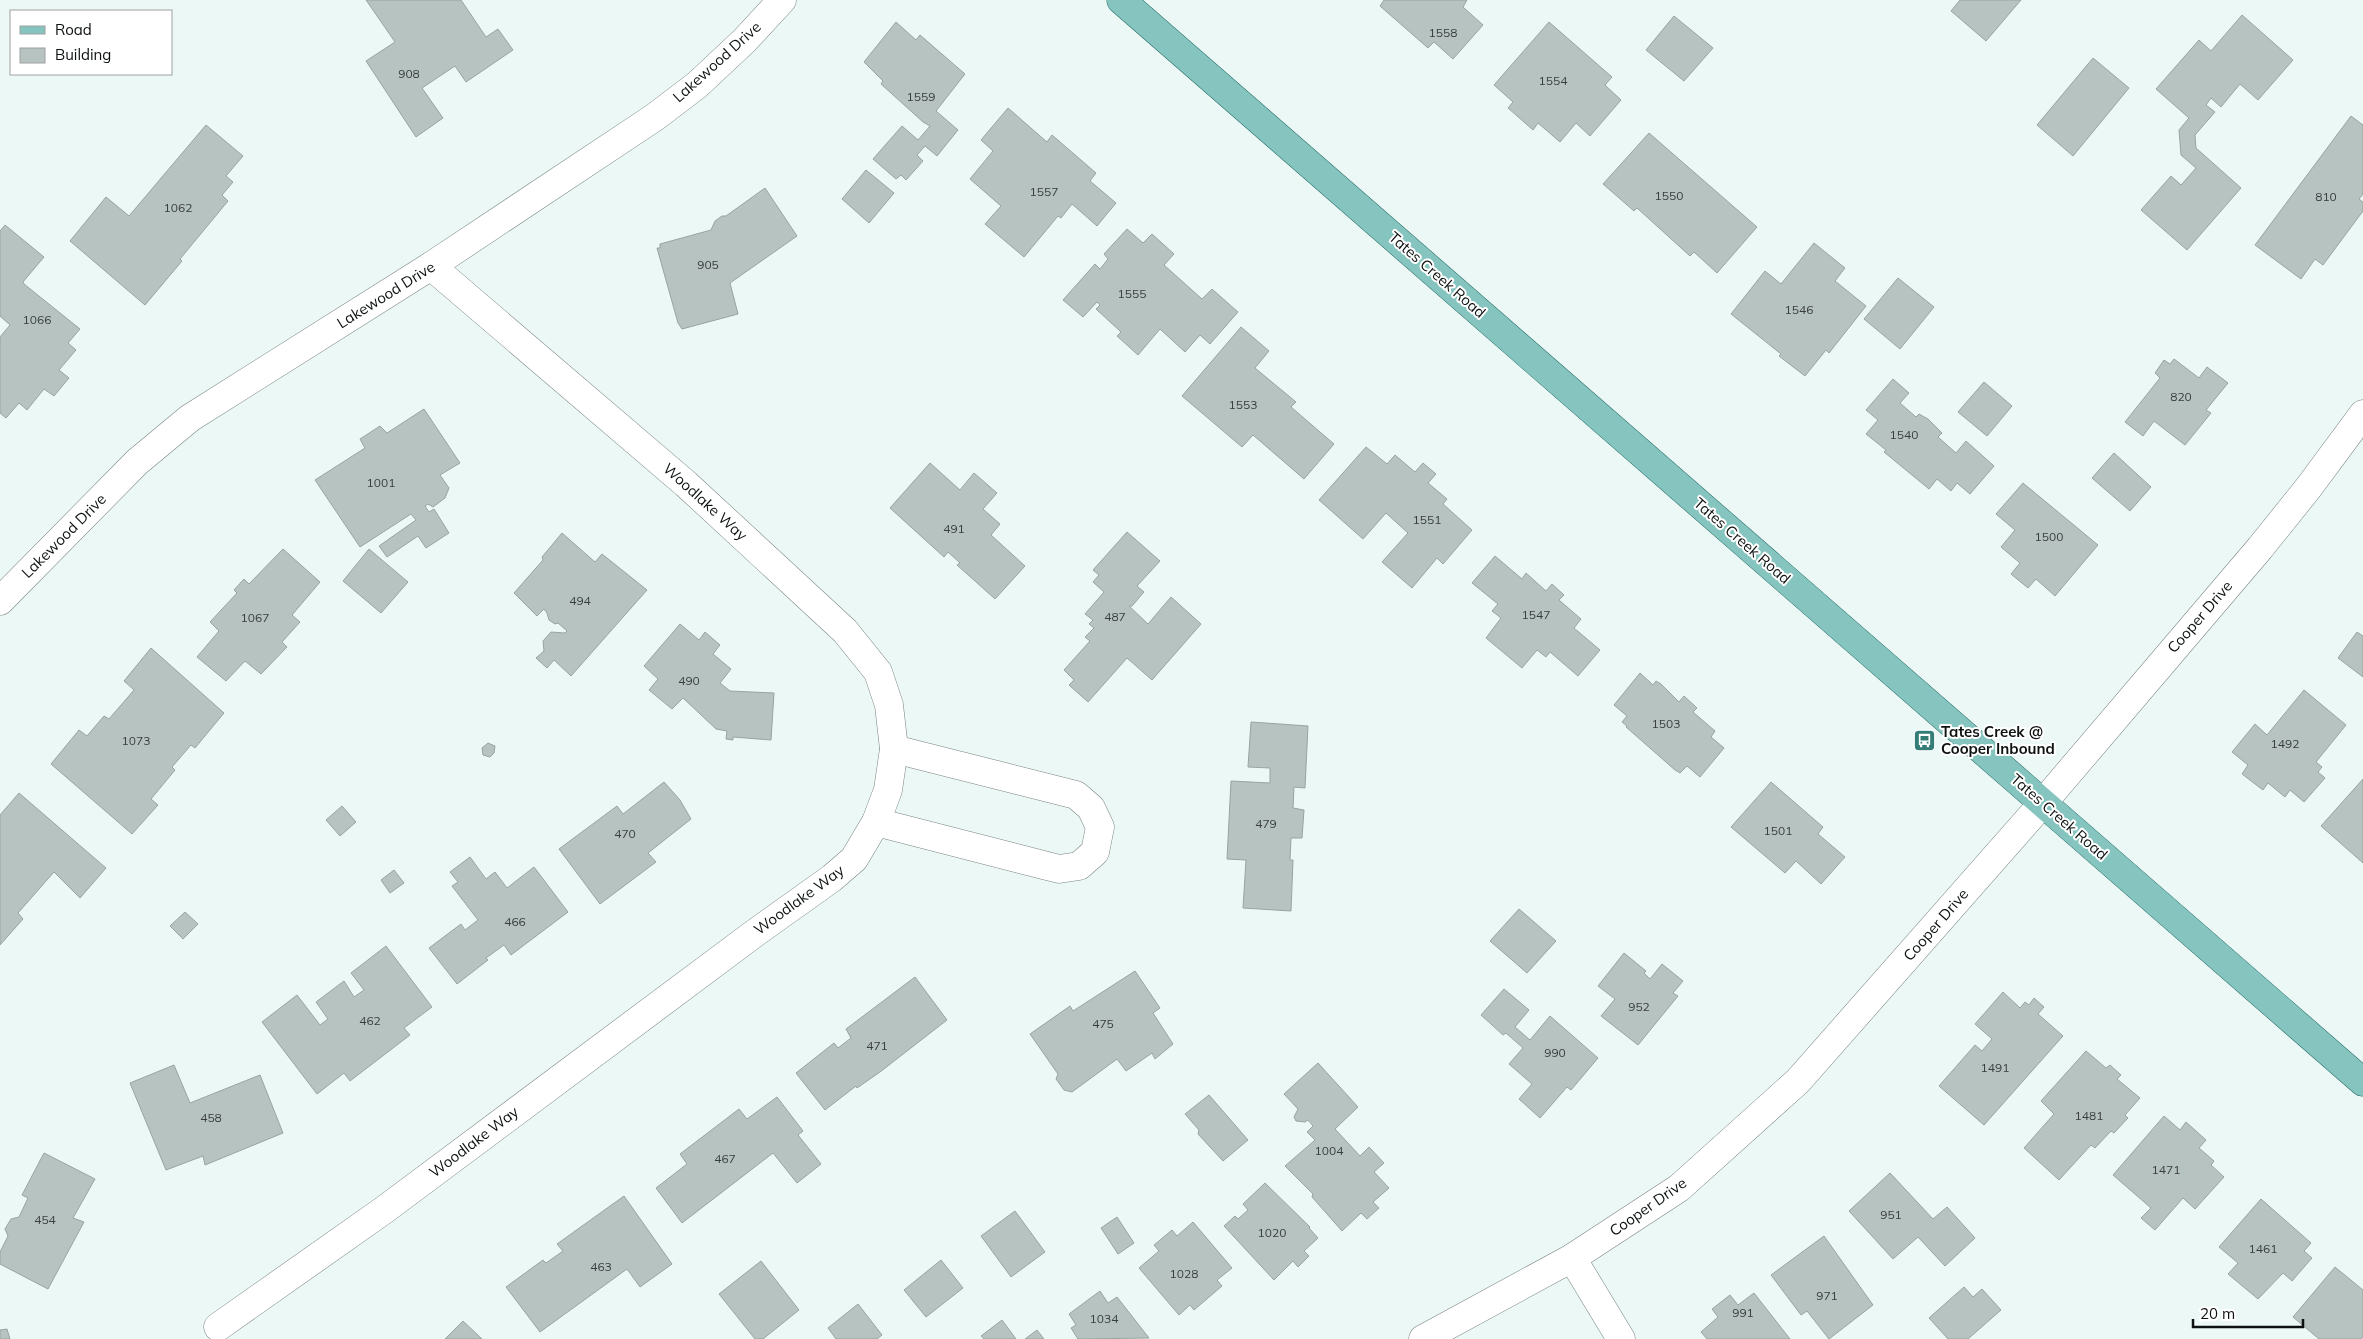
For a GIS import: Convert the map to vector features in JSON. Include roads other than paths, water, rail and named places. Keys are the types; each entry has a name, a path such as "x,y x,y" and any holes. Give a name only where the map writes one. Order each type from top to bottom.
{"main road":[{"name":"Tates Creek Road","path":"1122,0 2363,1082"}],"street":[{"name":"Lakewood Drive","path":"0,601 137,462 190,418 431,266 655,117 683,96 744,41 782,0"},
{"name":"Woodlake Way","path":"218,1327 384,1210 755,933 832,878 854,858 876,822 888,790 894,749 889,704 878,672 845,631 686,484 431,266"},
{"name":"Cooper Drive","path":"1423,1339 1572,1258 1678,1188 1798,1081 2042,804 2260,548 2363,414"},
{"path":"876,822 1059,869 1079,866 1095,852 1100,827 1091,808 1076,795 894,749"},
{"path":"1572,1258 1621,1339"}],"place":[{"name":"Tates Creek @ Cooper Inbound","path":"1925,741"}]}
